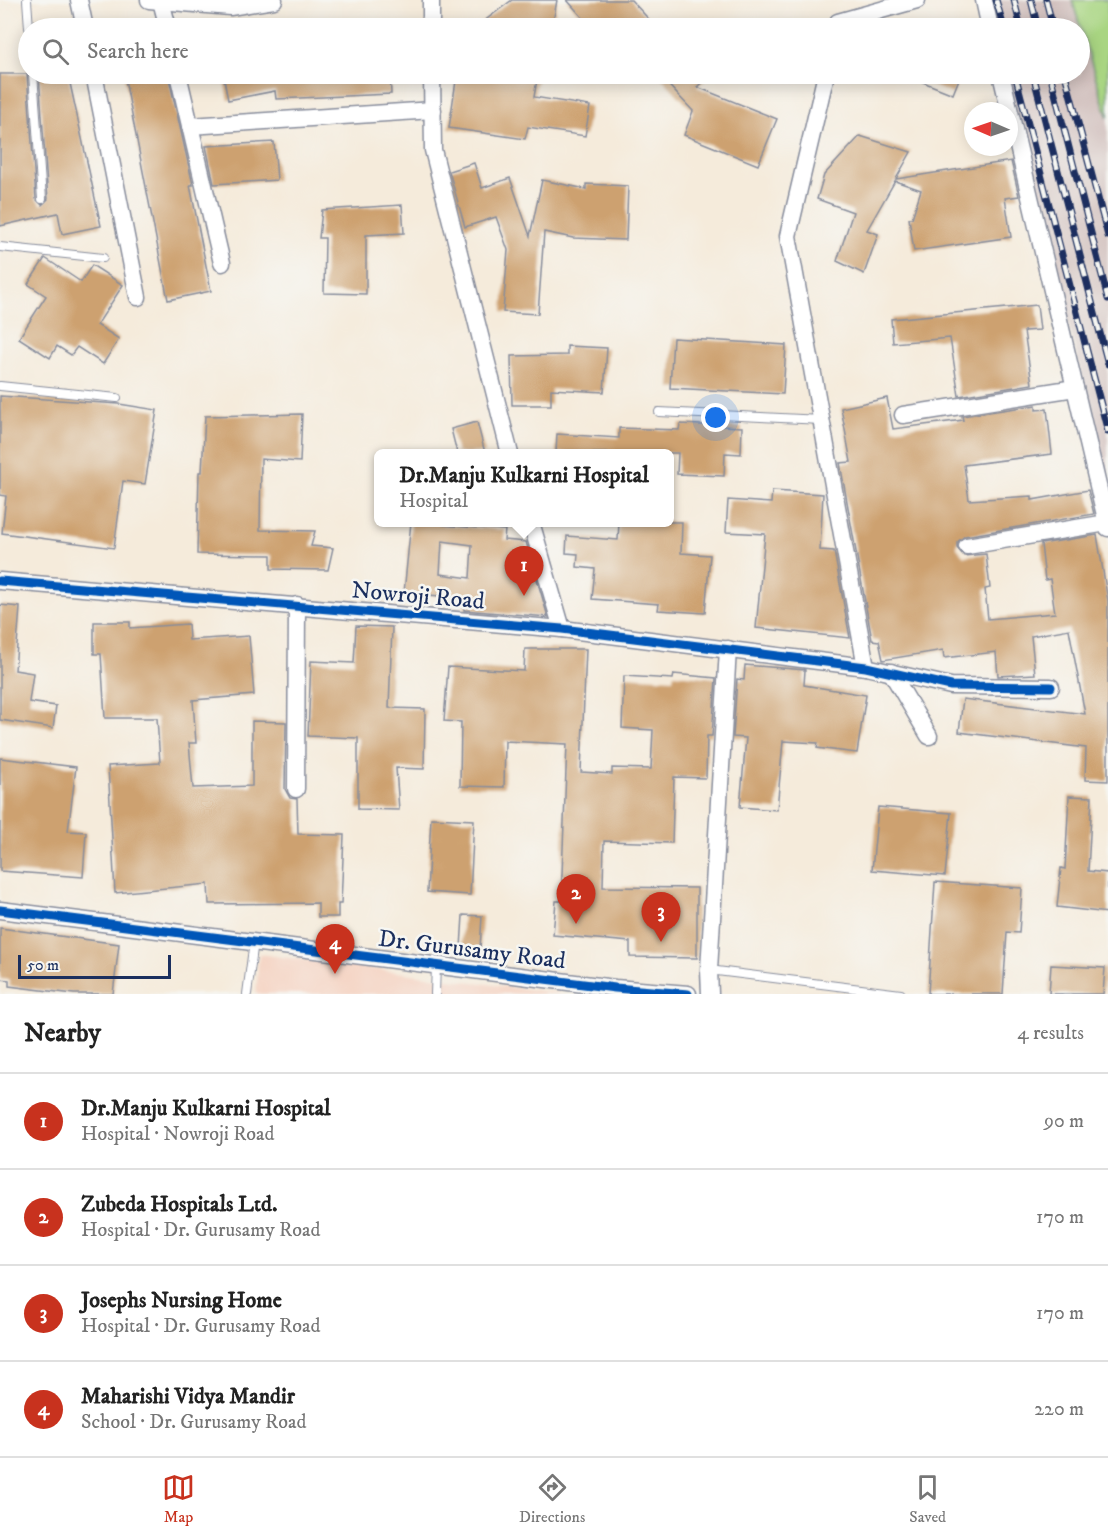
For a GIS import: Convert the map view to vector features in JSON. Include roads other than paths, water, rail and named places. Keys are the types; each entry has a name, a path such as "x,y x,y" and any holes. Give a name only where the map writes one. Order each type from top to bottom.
{"street":[{"path":"79,0 83,18"},
{"path":"155,0 230,7 274,0"},
{"path":"155,0 163,18"},
{"path":"431,0 432,18"},
{"path":"852,18 917,0"},
{"path":"984,0 988,18"},
{"path":"96,84 138,297"},
{"path":"180,84 222,264"},
{"path":"432,84 433,150 509,449"},
{"path":"824,84 788,236 866,667"},
{"path":"967,546 1108,526 1003,84"},
{"path":"190,126 433,110"},
{"path":"903,415 1075,388"},
{"path":"532,527 562,629"},
{"name":"Nowroji Road","path":"0,581 562,629 866,667 951,686 1051,687"},
{"path":"296,789 297,605"},
{"path":"710,994 709,970 728,649"},
{"path":"891,672 929,736"},
{"name":"Dr. Gurusamy Road","path":"0,909 254,940 615,991 688,994"}],"lane":[{"path":"27,0 28,18"},
{"path":"34,84 42,199"},
{"path":"0,247 103,258"},
{"path":"0,386 117,398"},
{"path":"659,412 822,420"},
{"path":"247,994 254,940"},
{"path":"435,994 436,965"},
{"path":"709,970 901,994"}],"railway":[{"path":"996,0 1001,18"},
{"path":"1014,0 1018,18"},
{"path":"1031,0 1036,18"},
{"path":"1046,0 1050,18"},
{"path":"1018,84 1108,432"},
{"path":"1036,84 1108,364"},
{"path":"1053,84 1108,299"},
{"path":"1068,84 1108,236"}],"place":[{"name":"Dr.Manju Kulkarni Hospital","path":"524,596"},
{"name":"Zubeda Hospitals Ltd.","path":"576,924"},
{"name":"Josephs Nursing Home","path":"661,942"},
{"name":"Maharishi Vidya Mandir","path":"335,974"}]}
